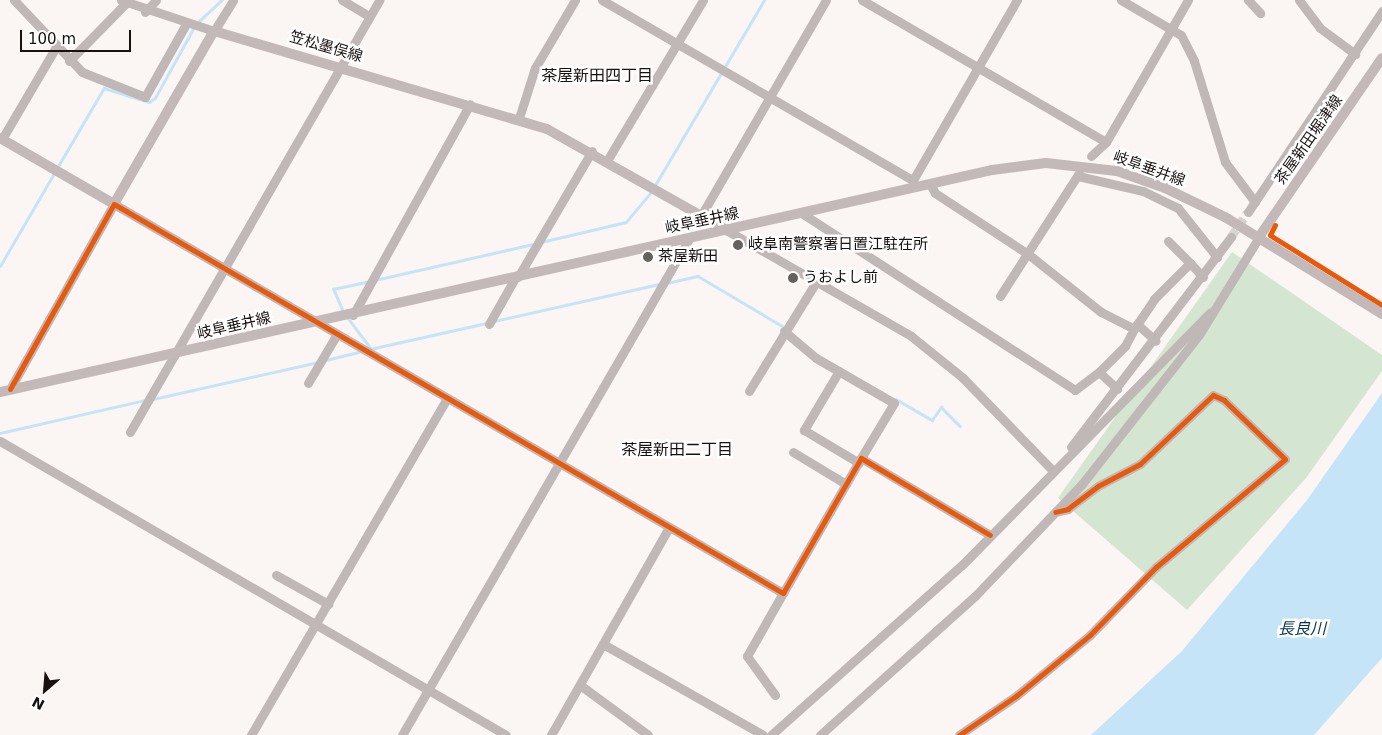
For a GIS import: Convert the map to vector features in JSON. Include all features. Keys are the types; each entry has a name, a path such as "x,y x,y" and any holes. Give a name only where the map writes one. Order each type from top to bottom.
{"main road":[{"name":"笠松墨俣線","path":"214,32 519,118 592,151 728,231"},
{"path":"1,139 114,204 214,32"},
{"name":"茶屋新田堀津線","path":"1263,240 1382,58"},
{"name":"岐阜垂井線","path":"3,391 174,355 803,214 914,184 930,184 1032,164 1096,166 1152,182 1263,240 1382,314"}],"street":[{"path":"14,0 69,61 96,80 145,97 186,24"},
{"path":"145,12 156,0"},
{"path":"69,61 124,2 145,12 214,32 233,0"},
{"path":"342,0 369,16"},
{"path":"130,432 226,270 379,0"},
{"path":"519,118 535,68 574,0"},
{"path":"602,0 914,184 1018,0"},
{"path":"608,160 703,0"},
{"path":"702,214 826,0"},
{"path":"862,0 1106,142"},
{"path":"1121,0 1181,35 1194,61 1225,162 1255,202"},
{"path":"1091,156 1106,142 1188,0"},
{"path":"1248,0 1260,13"},
{"path":"1299,0 1320,28 1355,54"},
{"path":"1248,212 1382,11"},
{"path":"1,139 56,47"},
{"path":"353,315 470,104"},
{"path":"490,324 592,151"},
{"path":"1000,296 1078,174 1143,191 1178,208 1217,257"},
{"path":"930,184 936,193 1028,254 1101,312 1136,326 1156,341"},
{"path":"3,391 114,204 783,593"},
{"path":"803,214 1075,390 1099,372 1125,346 1136,326 1190,263"},
{"path":"728,231 911,336 963,378 1052,470"},
{"path":"1066,456 1156,341 1231,237"},
{"path":"402,735 689,239"},
{"path":"820,735 975,596 1055,512 1146,406 1263,240"},
{"path":"1168,241 1203,277"},
{"path":"749,391 784,331 816,282"},
{"path":"771,735 931,594 1220,302"},
{"path":"775,696 747,656 894,403 838,371 784,331"},
{"path":"308,383 337,334"},
{"path":"838,371 804,430 990,535"},
{"path":"1099,372 1117,389"},
{"path":"959,735 1016,696 1083,641 1131,598 1156,567 1285,459 1224,400 1213,395 1140,464 1098,486 1068,509 1055,512"},
{"path":"251,735 447,398"},
{"path":"0,441 506,735"},
{"path":"793,452 846,484"},
{"path":"551,735 669,527"},
{"path":"276,575 328,604"},
{"path":"604,644 763,735"},
{"path":"580,685 648,735"}],"green space":[{"path":"1232,252 1382,355 1382,371 1306,478 1187,610 1058,498"}],"water":[{"name":"長良川","path":"1382,393 1382,658 1314,735 1091,735 1182,651 1307,500"}],"waterway":[{"path":"197,23 222,0"},
{"path":"654,187 764,0"},
{"path":"57,168 104,88 149,102 155,98 194,27"},
{"path":"0,266 55,172"},
{"path":"541,242 626,222 651,192"},
{"path":"375,280 533,244"},
{"path":"667,283 698,276 784,327"},
{"path":"343,312 333,289 370,281"},
{"path":"494,321 659,284"},
{"path":"348,318 371,349"},
{"path":"370,349 486,323"},
{"path":"326,360 362,351"},
{"path":"153,399 318,362"},
{"path":"896,399 932,420 941,407 960,426"},
{"path":"0,433 145,400"}],"tunnel":[{"path":"1231,237 1248,212"}],"cycle path":[{"path":"10,389 114,204 783,593 861,458 990,535"},
{"path":"1275,225 1270,235 1382,305"},
{"path":"959,735 1016,696 1090,635 1156,567 1285,459 1224,400 1213,395 1140,464 1098,486 1068,509 1055,512"}],"place":[{"name":"岐阜南警察署日置江駐在所","path":"738,245"},
{"name":"茶屋新田","path":"648,257"},
{"name":"うおよし前","path":"793,278"}],"district":[{"name":"茶屋新田四丁目","path":"597,76"},
{"name":"茶屋新田二丁目","path":"677,450"}]}
